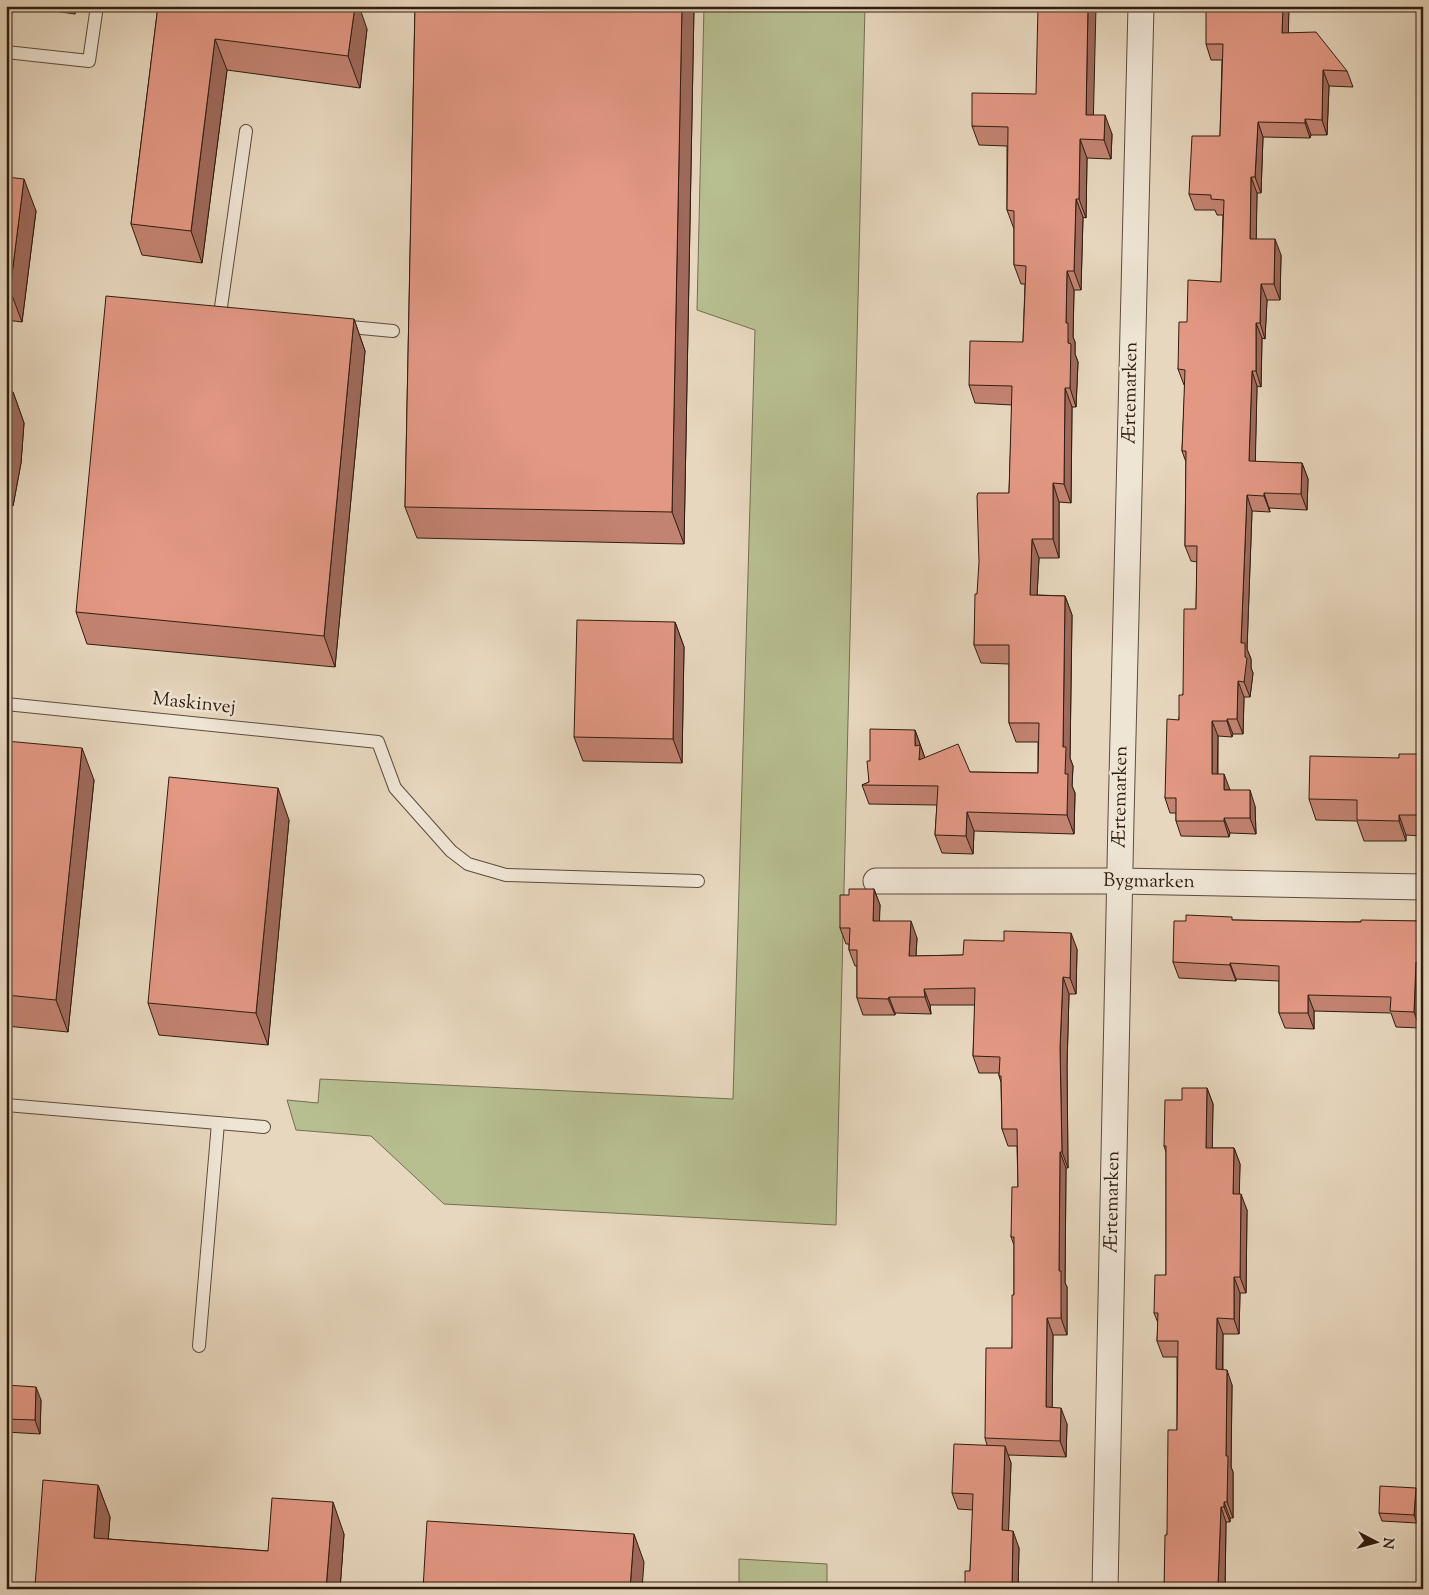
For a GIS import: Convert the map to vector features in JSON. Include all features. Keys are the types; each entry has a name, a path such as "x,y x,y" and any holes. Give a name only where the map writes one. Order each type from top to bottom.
{"street":[{"name":"Ærtemarken","path":"1105,1589 1119,881 1141,6"},
{"name":"Bygmarken","path":"876,881 1119,881 1423,887"}],"lane":[{"path":"6,52 88,61 97,6"},
{"path":"220,314 246,130"},
{"path":"325,324 392,331"},
{"name":"Maskinvej","path":"6,704 378,742 395,788 451,851 468,864 506,875 698,881"},
{"path":"6,1105 264,1127"},
{"path":"199,1346 218,1123"}],"green space":[{"path":"704,6 865,6 836,1225 444,1204 371,1136 296,1130 287,1100 318,1103 320,1079 733,1099 755,330 697,310"},
{"path":"739,1559 827,1564 827,1589 739,1589"}],"building":[{"path":"158,6 355,6 348,56 215,39 191,231 131,224"},
{"path":"415,6 682,6 672,512 405,507"},
{"path":"1038,6 1088,6 1086,115 1105,115 1104,140 1080,139 1079,199 1076,199 1074,271 1067,271 1066,323 1068,323 1068,343 1071,344 1070,388 1065,388 1064,484 1053,483 1053,539 1032,539 1030,595 1065,596 1063,747 1066,747 1065,774 1068,774 1067,815 967,812 966,836 935,835 938,786 862,785 869,782 867,761 870,761 870,729 915,730 915,746 920,745 919,760 958,744 970,772 1038,773 1039,723 1009,723 1009,645 974,645 975,594 977,594 979,562 977,496 978,493 1009,493 1012,386 969,385 970,341 1023,342 1026,266 1014,265 1014,211 1007,210 1008,127 972,126 972,93 1036,94"},
{"path":"1206,6 1283,6 1282,33 1316,32 1347,71 1323,70 1322,120 1305,119 1305,123 1258,122 1255,177 1251,177 1250,239 1275,239 1274,284 1261,284 1260,323 1256,323 1256,371 1252,371 1249,461 1302,463 1301,494 1264,493 1264,496 1247,495 1241,643 1245,643 1245,657 1247,658 1244,682 1238,681 1237,719 1212,721 1212,774 1224,774 1224,790 1250,790 1250,818 1224,818 1224,821 1176,821 1176,798 1165,798 1167,719 1179,720 1179,695 1183,695 1184,609 1196,609 1197,546 1185,546 1186,451 1182,451 1185,370 1178,369 1179,322 1187,322 1188,280 1221,282 1224,200 1211,199 1211,195 1189,194 1192,136 1220,136 1223,44 1206,44"},
{"path":"6,177 24,179 10,290 6,289"},
{"path":"106,296 354,319 324,636 76,612"},
{"path":"6,390 13,392 6,447"},
{"path":"577,620 675,622 673,739 574,737"},
{"path":"6,741 82,748 56,1000 6,995"},
{"path":"1399,754 1423,754 1423,815 1399,815 1399,821 1357,820 1357,800 1309,799 1310,756 1399,758"},
{"path":"169,777 278,788 256,1013 148,1003"},
{"path":"849,889 874,889 873,921 911,921 909,956 963,955 964,940 1004,941 1004,931 1071,933 1070,978 1063,977 1060,1048 1062,1152 1060,1152 1059,1271 1061,1271 1061,1318 1047,1318 1046,1407 1061,1408 1060,1441 985,1438 986,1348 1012,1348 1014,1237 1011,1237 1012,1187 1018,1187 1017,1129 1002,1129 1001,1076 999,1076 1000,1057 973,1056 975,988 924,989 925,997 857,998 857,950 849,950 850,928 840,928 840,895 849,895"},
{"path":"1186,915 1232,917 1232,920 1423,921 1423,962 1416,962 1414,1012 1390,1011 1391,997 1308,995 1308,1013 1279,1013 1279,966 1173,962 1174,921 1186,921"},
{"path":"1182,1088 1207,1088 1206,1148 1234,1148 1233,1194 1241,1194 1240,1277 1234,1277 1234,1319 1217,1318 1216,1369 1227,1370 1227,1502 1224,1502 1224,1507 1221,1507 1218,1585 1205,1584 1205,1589 1164,1589 1165,1535 1167,1535 1168,1430 1177,1430 1178,1341 1157,1341 1158,1313 1154,1313 1155,1275 1166,1275 1165,1100 1182,1100"},
{"path":"6,1385 36,1387 35,1420 6,1419"},
{"path":"954,1444 1005,1446 1002,1530 1013,1531 1012,1589 965,1589 965,1571 970,1571 973,1494 952,1493"},
{"path":"43,1480 98,1485 94,1538 268,1551 272,1498 333,1502 326,1589 67,1589 35,1586"},
{"path":"1380,1486 1416,1488 1414,1515 1379,1513"},
{"path":"427,1521 634,1534 630,1589 423,1589"}]}
